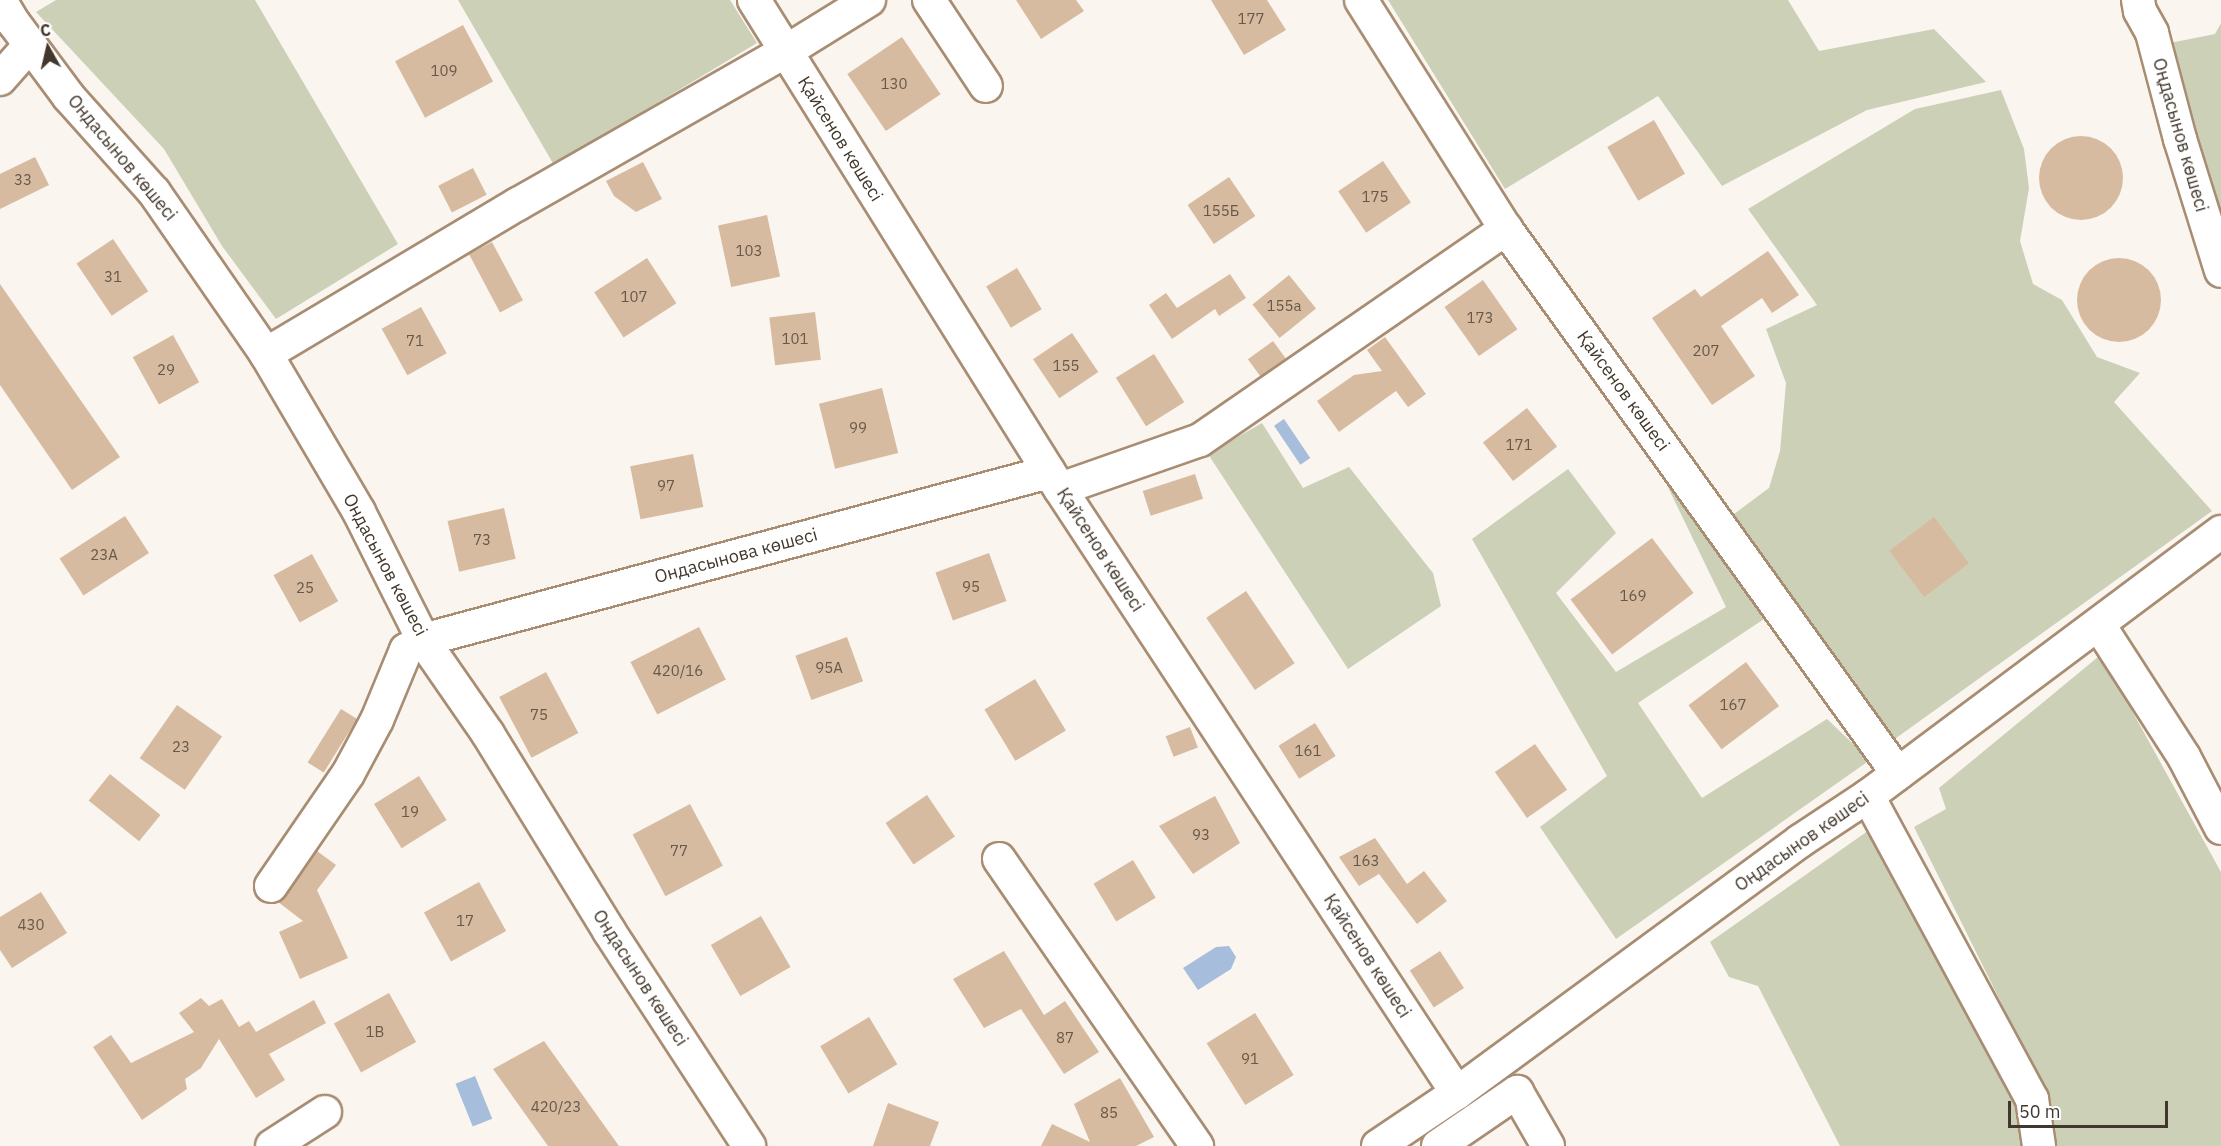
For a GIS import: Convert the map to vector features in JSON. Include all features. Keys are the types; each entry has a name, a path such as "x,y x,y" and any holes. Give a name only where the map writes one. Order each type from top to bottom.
{"street":[{"name":"Ондасынов көшесі","path":"0,0 69,97 154,192 267,354 359,512 423,640 488,734 609,931 749,1146"},
{"name":"Қайсенов көшесі","path":"754,0 1055,481 1457,1093"},
{"path":"267,354 518,204 785,52 869,0"},
{"path":"929,0 986,86"},
{"name":"Қайсенов көшесі","path":"1361,0 1506,229 1898,774"},
{"name":"Оңдасынов көшесі","path":"2138,0 2140,11 2152,33 2180,139 2221,271"},
{"path":"0,79 30,45"},
{"name":"Ондасынова көшесі","path":"423,640 1055,481 1200,440 1506,229"},
{"name":"Оңдасынов көшесі","path":"1378,1146 1457,1093 1800,842 1868,796 2221,532"},
{"path":"2099,625 2184,758 2221,828"},
{"path":"271,886 348,774 377,720 406,650 423,640"},
{"path":"1868,796 2032,1099 2039,1146"},
{"path":"999,859 1197,1146"},
{"path":"1438,1146 1516,1092 1548,1146"},
{"path":"272,1146 325,1112"}],"green space":[{"path":"56,0 255,0 398,244 276,319 222,246 164,149 36,12"},
{"path":"458,0 730,0 757,43 554,165"},
{"path":"1388,0 1788,0 1819,51 1934,29 1986,82 1867,110 1722,186 1658,96 1505,189"},
{"path":"2221,23 2221,271 2155,46 2215,34"},
{"path":"2001,90 2024,149 2029,188 2020,241 2033,284 2062,300 2097,357 2140,373 2114,402 2212,511 1892,741 1730,517 1769,488 1780,451 1786,383 1766,329 1817,305 1748,209 1915,109"},
{"path":"1262,423 1303,488 1349,467 1433,573 1441,606 1348,669 1208,454"},
{"path":"1568,469 1616,533 1556,593 1616,672 1726,607 1663,477 1764,619 1638,703 1702,798 1827,719 1870,760 1616,939 1540,827 1607,776 1472,539"},
{"path":"2098,657 2116,682 2221,872 2221,1146 2052,1146 2041,1083 1914,827 1946,809 1939,788"},
{"path":"1872,828 2020,1108 2026,1146 1840,1146 1758,986 1729,977 1710,942"}],"water":[{"path":"1284,419 1310,458 1300,465 1274,426"},
{"path":"1229,946 1236,957 1231,969 1198,990 1183,968 1216,947"},
{"path":"475,1076 492,1119 473,1127 456,1084"}],"building":[{"path":"1016,0 1076,0 1084,11 1041,39"},
{"path":"1211,0 1267,0 1286,30 1244,55"},
{"path":"463,25 493,82 425,118 395,61"},
{"path":"902,37 941,94 886,131 847,74"},
{"path":"1654,120 1685,174 1638,201 1607,147"},
{"path":"2081,136 2097,139 2111,148 2120,162 2123,178 2120,194 2111,208 2097,217 2081,220 2065,217 2051,208 2042,194 2039,178 2042,162 2051,148 2065,139"},
{"path":"35,157 49,185 0,209 0,174"},
{"path":"1383,161 1411,202 1366,233 1338,191"},
{"path":"643,162 662,199 636,212 614,196 606,181"},
{"path":"473,168 487,195 452,212 438,186"},
{"path":"1229,177 1255,216 1214,244 1188,205"},
{"path":"767,215 780,277 731,287 718,225"},
{"path":"113,239 148,291 112,316 77,264"},
{"path":"492,242 523,300 500,312 469,254"},
{"path":"1768,251 1799,295 1772,313 1762,298 1721,326 1755,376 1712,405 1652,318 1695,289 1701,297"},
{"path":"647,258 676,303 624,338 594,292"},
{"path":"2119,258 2135,261 2149,270 2158,284 2161,300 2158,316 2149,330 2135,339 2119,342 2103,339 2089,330 2080,316 2077,300 2080,284 2089,270 2103,261"},
{"path":"1017,268 1042,309 1011,328 986,287"},
{"path":"1230,274 1246,298 1219,316 1215,309 1172,339 1149,305 1166,293 1177,308"},
{"path":"1289,275 1316,308 1280,338 1252,305"},
{"path":"1483,280 1517,329 1479,356 1444,307"},
{"path":"0,284 120,457 72,490 0,385"},
{"path":"421,307 447,353 407,375 382,329"},
{"path":"815,312 821,360 775,365 769,318"},
{"path":"1072,333 1098,372 1059,398 1033,359"},
{"path":"173,335 199,382 159,405 133,357"},
{"path":"1385,337 1426,394 1408,407 1396,391 1339,432 1317,401 1354,375 1382,371 1367,350"},
{"path":"1273,341 1286,359 1261,377 1248,359"},
{"path":"1154,354 1184,402 1146,426 1116,378"},
{"path":"882,388 898,453 835,469 819,404"},
{"path":"1527,408 1557,447 1513,481 1483,442"},
{"path":"693,454 703,507 640,519 630,466"},
{"path":"1195,474 1203,499 1151,516 1143,491"},
{"path":"504,508 516,559 459,572 447,521"},
{"path":"125,516 149,553 84,595 60,558"},
{"path":"1934,517 1969,563 1924,597 1889,551"},
{"path":"1652,538 1694,593 1612,654 1571,599"},
{"path":"989,553 1006,601 953,620 935,572"},
{"path":"312,554 338,601 300,623 274,575"},
{"path":"1246,591 1295,663 1255,690 1206,618"},
{"path":"699,627 726,680 657,715 630,662"},
{"path":"847,637 863,681 811,700 795,656"},
{"path":"1746,662 1779,706 1722,749 1688,705"},
{"path":"546,672 578,733 532,758 499,697"},
{"path":"1035,679 1066,730 1015,761 984,709"},
{"path":"177,705 222,737 185,790 140,758"},
{"path":"341,709 357,719 324,772 308,762"},
{"path":"1315,723 1336,756 1299,779 1279,746"},
{"path":"1190,727 1198,748 1174,757 1166,736"},
{"path":"1535,744 1567,790 1527,818 1495,772"},
{"path":"110,774 161,815 139,841 89,800"},
{"path":"419,776 447,820 402,848 374,804"},
{"path":"927,795 955,836 914,864 886,823"},
{"path":"1215,796 1240,843 1193,874 1159,826"},
{"path":"690,804 723,866 665,896 633,835"},
{"path":"1375,838 1407,884 1424,871 1447,901 1417,924 1379,874 1359,886 1339,857"},
{"path":"317,851 336,865 317,890 348,958 300,979 279,932 303,921 278,902 286,896"},
{"path":"1133,860 1156,898 1116,921 1094,884"},
{"path":"479,882 506,931 451,962 424,913"},
{"path":"41,892 67,933 12,968 0,950 0,917"},
{"path":"761,916 791,967 740,996 711,945"},
{"path":"1004,951 1044,1015 1065,1001 1099,1052 1064,1074 1021,1009 984,1028 953,979"},
{"path":"1440,951 1464,988 1434,1008 1410,971"},
{"path":"389,993 416,1042 361,1073 334,1024"},
{"path":"201,998 209,1006 222,999 239,1027 249,1021 256,1032 314,1000 326,1023 269,1054 285,1080 256,1098 219,1039 201,1068 185,1079 187,1089 142,1120 93,1047 111,1035 131,1063 194,1032 179,1013"},
{"path":"1255,1013 1294,1075 1245,1105 1207,1043"},
{"path":"869,1017 897,1064 848,1094 820,1046"},
{"path":"544,1041 619,1146 548,1146 493,1069"},
{"path":"1120,1078 1154,1137 1136,1146 1041,1146 1052,1124 1090,1142 1074,1104"},
{"path":"888,1103 939,1122 930,1146 873,1146"}]}
